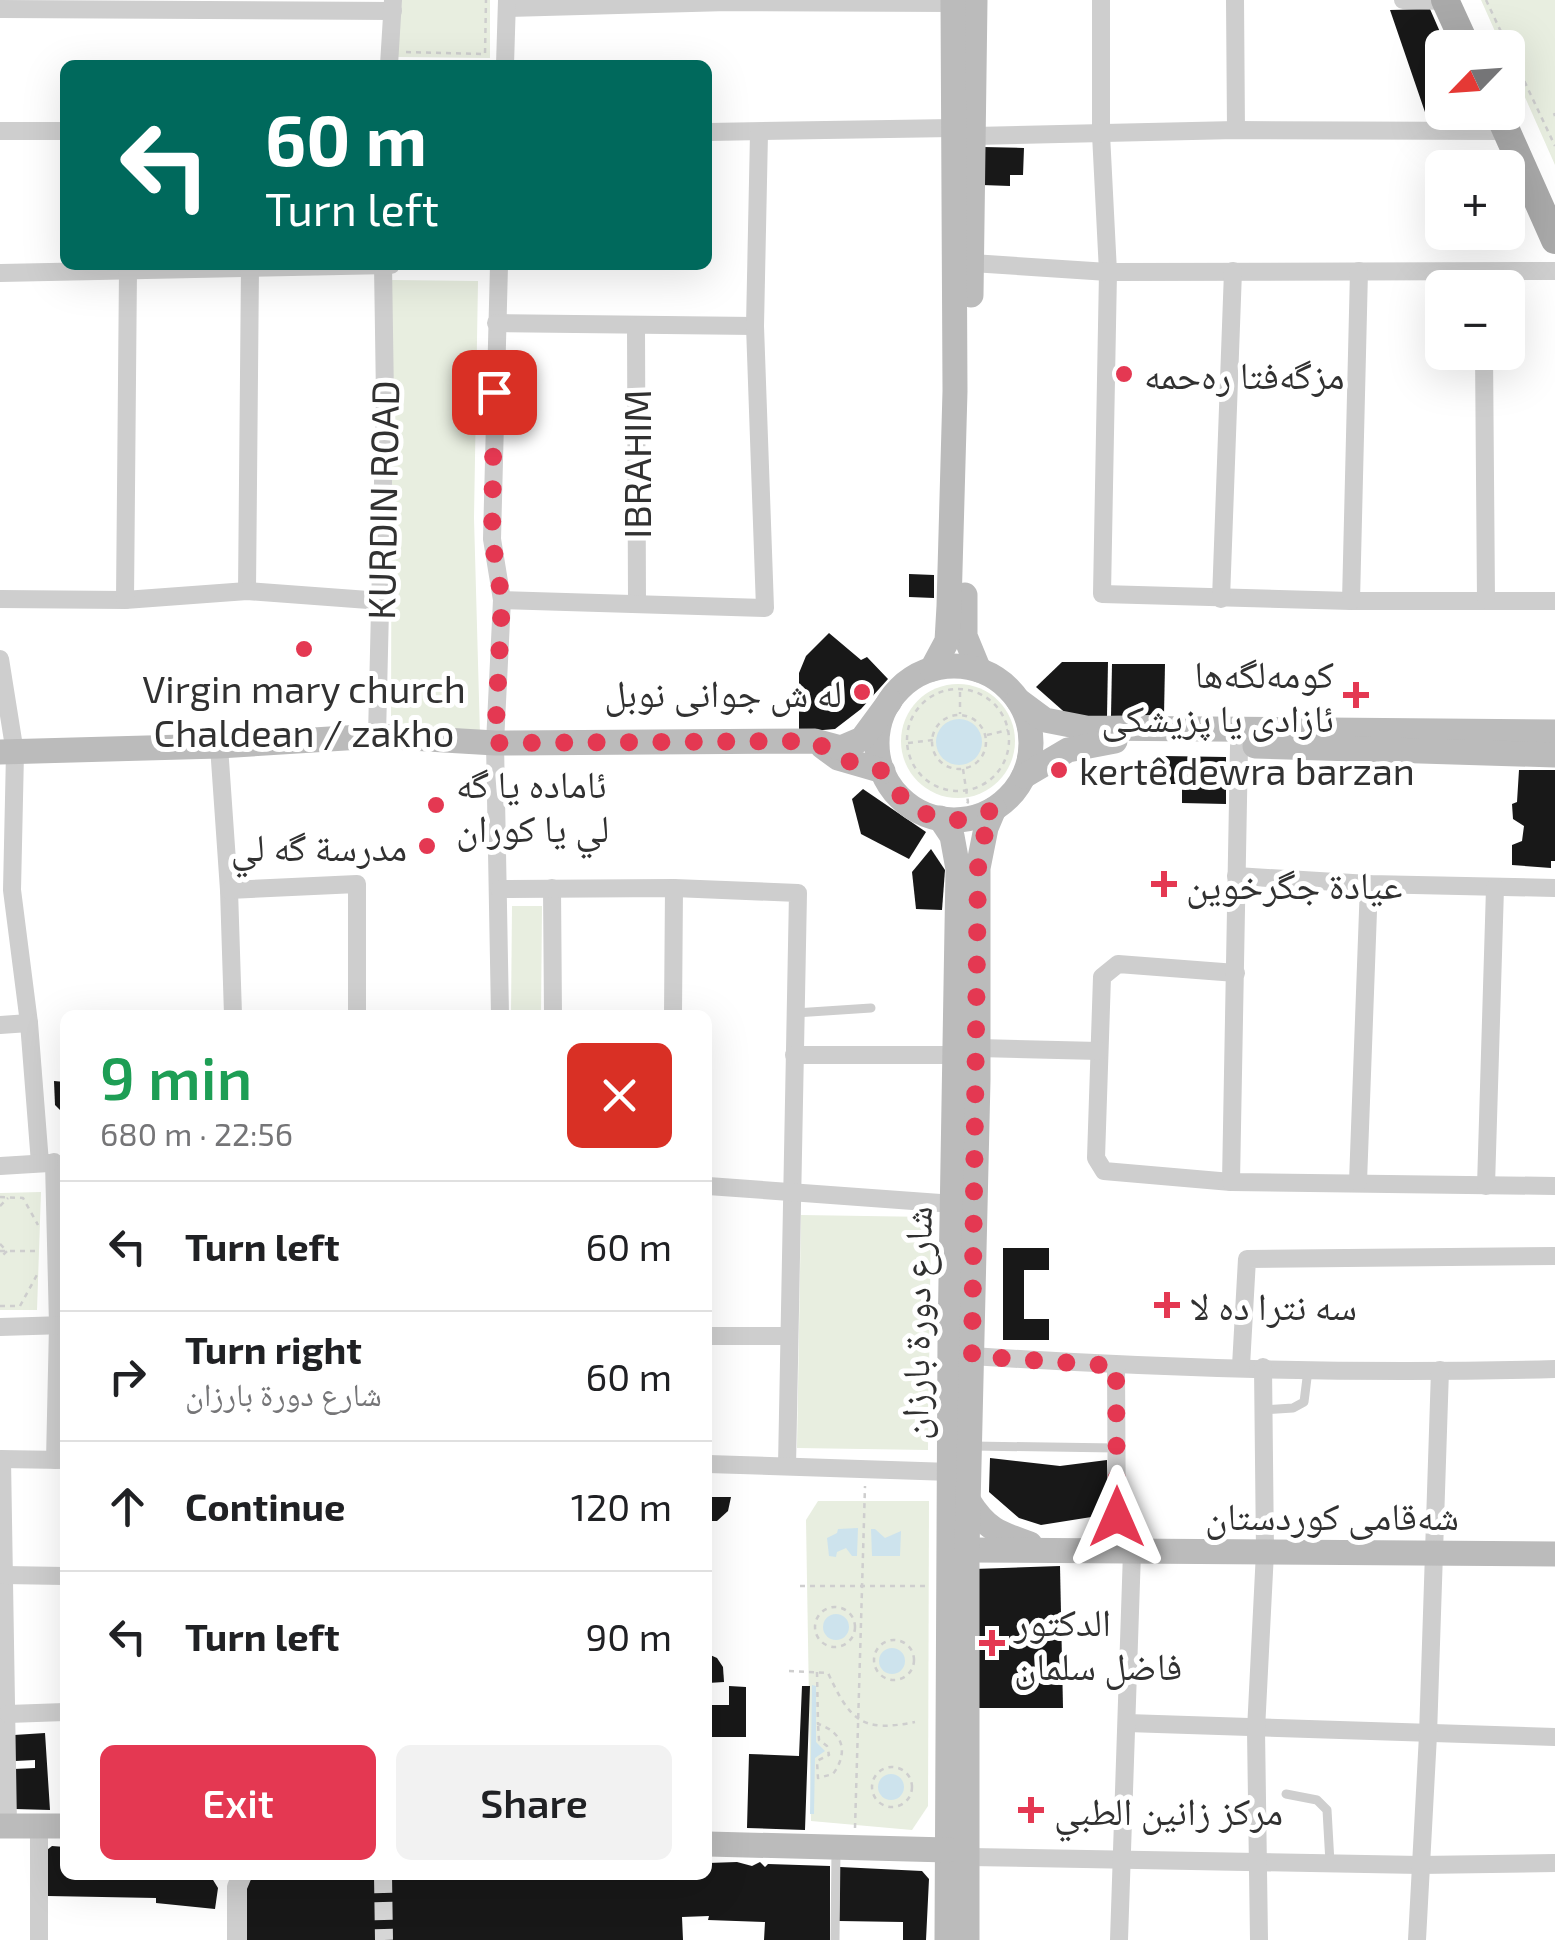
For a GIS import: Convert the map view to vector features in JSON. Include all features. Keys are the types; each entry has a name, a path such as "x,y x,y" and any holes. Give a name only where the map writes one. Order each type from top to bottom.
{"main road":[{"path":"1445,0 1459,30"},
{"path":"1466,0 1487,30"},
{"path":"960,1 972,263 965,611 966,636 978,670"},
{"path":"1525,111 1555,194"},
{"path":"1506,130 1555,240"},
{"path":"932,669 947,641 964,132"},
{"path":"7,752 219,746 377,736 495,743 815,741 840,748 862,738 901,688 932,669 963,666 1007,687 1045,720 1086,728 1555,732"},
{"path":"967,1052 978,868 986,828 994,810 1024,776 1031,738 1018,700"},
{"path":"890,702 878,736 883,771 905,802 921,812 949,819 994,810"},
{"path":"1024,776 1068,750 1110,740 1555,754"},
{"path":"815,741 838,758 883,771"},
{"name":"شارع دورة بارزان","path":"949,819 958,858 967,1052 972,1356 959,1843"},
{"name":"شارع دورة بارزان","path":"959,1843 948,1586 952,1472 940,1421 967,1052"},
{"name":"شەقامی کوردستان","path":"968,1500 983,1522 1002,1534 1048,1551"},
{"name":"شەقامی کوردستان","path":"967,1550 1555,1554"},
{"path":"4,1826 52,1826"},
{"path":"712,1844 845,1849 959,1843"},
{"path":"948,1940 959,1843"},
{"path":"959,1843 967,1940"}],"street":[{"path":"1101,0 1108,272 1102,594 1351,601 1555,600"},
{"path":"1235,0 1236,130"},
{"path":"1402,0 1445,0"},
{"path":"505,60 507,4 960,1"},
{"path":"0,9 73,5 393,6 389,60"},
{"path":"712,132 1102,134 1425,124"},
{"path":"0,131 60,130"},
{"path":"502,600 765,608 755,326 758,133"},
{"path":"972,263 1108,272 1359,272 1425,276"},
{"path":"0,272 85,270"},
{"path":"124,600 128,270"},
{"path":"247,591 250,270"},
{"name":"KURDIN ROAD","path":"377,736 382,601 383,270"},
{"path":"498,270 492,539 502,600 495,743 500,1010"},
{"path":"1220,599 1234,271"},
{"path":"1525,275 1555,271"},
{"path":"1351,601 1359,272"},
{"path":"496,323 755,326"},
{"name":"IBRAHIM","path":"636,326 637,602"},
{"path":"1484,370 1486,600"},
{"path":"0,599 124,600 247,591 382,601"},
{"path":"0,660 7,752 6,890 53,1163 60,1305"},
{"path":"219,746 230,890 233,1010"},
{"path":"1231,1182 1239,746"},
{"path":"1236,876 1555,888"},
{"path":"230,890 356,884 358,1010"},
{"path":"1358,1182 1370,884"},
{"path":"552,888 553,1010"},
{"path":"499,889 674,888 798,893 787,1466"},
{"path":"672,1010 674,888"},
{"path":"1486,1186 1495,888"},
{"path":"1236,973 1118,964 1102,978 1096,1158 1104,1171 1231,1182 1555,1186"},
{"path":"0,1025 29,1023"},
{"path":"794,1055 1099,1051"},
{"path":"0,1166 53,1163"},
{"path":"712,1186 954,1204"},
{"path":"1241,1366 1247,1258 1555,1256"},
{"path":"0,1327 60,1325"},
{"path":"712,1336 788,1336"},
{"path":"972,1356 1116,1366 1555,1368"},
{"path":"1116,1366 1116,1448 1125,1551 1127,1723 1119,1940"},
{"path":"1259,1940 1256,1730 1266,1552 1262,1367"},
{"path":"1417,1940 1440,1370"},
{"path":"4,1826 8,1714 1,1459 60,1460"},
{"path":"712,1464 952,1472"},
{"path":"4,1576 60,1576"},
{"path":"8,1714 60,1712"},
{"path":"1127,1723 1555,1737"},
{"path":"39,1940 52,1826"},
{"path":"959,1843 1122,1860 1555,1863"},
{"path":"236,1940 240,1880"}],"lane":[{"path":"794,1013 871,1008"},
{"path":"1263,1410 1293,1408 1304,1402 1308,1368"},
{"path":"970,1446 1116,1448"},
{"path":"1286,1794 1317,1800 1327,1810 1330,1863"},
{"path":"834,1940 845,1849"}],"path":[{"path":"406,52 485,54 486,0"},
{"path":"1486,0 1494,30"},
{"path":"1525,100 1555,146"},
{"path":"960,688 960,715"},
{"path":"960,688 991,701 1008,730 1010,745 999,772 988,783 966,791 944,790 930,784 910,759 906,744 908,726 928,698 960,688"},
{"path":"960,715 976,721 985,735 984,753 972,766 963,769 941,761 933,740 939,725 960,715"},
{"path":"985,735 1008,730"},
{"path":"906,744 933,740"},
{"path":"949,819 968,802 963,769"},
{"path":"0,1197 23,1198 40,1228"},
{"path":"0,1206 9,1197"},
{"path":"0,1251 40,1251 40,1240"},
{"path":"0,1244 7,1251"},
{"path":"0,1258 7,1251"},
{"path":"0,1300 3,1306 20,1306 38,1280 39,1265"},
{"path":"845,1849 859,1721 866,1469"},
{"path":"800,1586 948,1586"},
{"path":"836,1606 852,1616 855,1629 850,1641 838,1647 825,1644 815,1628 823,1610 836,1606"},
{"path":"855,1629 862,1629"},
{"path":"892,1640 904,1644 914,1660 909,1673 891,1680 880,1674 874,1660 876,1650 892,1640"},
{"path":"861,1659 874,1660"},
{"path":"789,1671 828,1673 848,1712 859,1721 880,1726 914,1722"},
{"path":"817,1672 818,1724 819,1740 827,1746 829,1755 818,1761 818,1778 834,1774 843,1748 832,1728 818,1724"},
{"path":"897,1768 908,1775 910,1793 902,1804 883,1805 874,1796 872,1783 884,1769 897,1768"}],"shaded area":[{"path":"398,0 490,0 490,58 398,57"},
{"path":"1481,0 1555,0 1555,165 1525,97 1525,30 1494,30"},
{"path":"392,280 478,281 474,518 480,735 391,733"},
{"path":"958,684 980,688 999,700 1011,719 1015,741 1011,763 999,782 980,794 958,798 936,794 917,782 905,763 901,741 905,719 917,700 936,688"},
{"path":"512,906 542,906 541,1010 511,1010"},
{"path":"41,1192 37,1310 0,1310 0,1193"},
{"path":"801,1215 931,1217 928,1450 797,1448"},
{"path":"818,1501 929,1501 928,1806 912,1830 811,1821 806,1520"}],"water":[{"path":"959,719 975,726 982,742 975,758 959,765 943,758 936,742 943,726"},
{"path":"858,1528 857,1556 846,1548 837,1552 836,1557 829,1556 827,1538 838,1529"},
{"path":"871,1529 885,1538 901,1531 900,1556 872,1556"},
{"path":"836,1614 845,1618 849,1627 845,1636 836,1640 827,1636 823,1627 827,1618"},
{"path":"892,1648 901,1652 905,1661 901,1670 892,1674 883,1670 879,1661 883,1652"},
{"path":"812,1685 816,1686 816,1742 825,1751 815,1758 814,1814 810,1814"},
{"path":"891,1774 900,1778 904,1787 900,1796 891,1800 882,1796 878,1787 882,1778"}],"building":[{"path":"1430,9 1439,30 1425,30 1425,112 1390,10"},
{"path":"983,147 1024,148 1023,175 1010,175 1010,186 982,185"},
{"path":"909,574 934,575 934,598 909,597"},
{"path":"829,633 861,660 867,657 888,679 861,709 835,729 799,732 799,673 806,656"},
{"path":"1062,662 1108,662 1107,716 1070,717 1036,687"},
{"path":"1112,664 1165,664 1164,715 1111,716"},
{"path":"1164,756 1226,757 1226,804 1182,803 1182,784 1164,784"},
{"path":"1519,770 1555,770 1555,861 1551,861 1551,868 1512,865 1512,845 1522,841 1524,826 1513,819"},
{"path":"863,789 926,832 909,859 861,834 852,799"},
{"path":"931,849 945,870 942,910 916,909 912,872"},
{"path":"54,1081 60,1082 60,1110 55,1105"},
{"path":"1003,1248 1049,1248 1049,1270 1024,1270 1024,1319 1049,1319 1049,1340 1003,1340"},
{"path":"990,1458 1060,1466 1107,1460 1108,1498 1104,1515 1041,1525 1019,1518 989,1492"},
{"path":"712,1497 731,1497 728,1511 712,1521"},
{"path":"1060,1566 1063,1708 971,1708 974,1569"},
{"path":"712,1656 723,1667 724,1682 712,1683"},
{"path":"729,1686 746,1687 746,1737 712,1737 712,1705 729,1705"},
{"path":"802,1686 810,1686 805,1830 747,1828 749,1754 799,1756"},
{"path":"45,1733 50,1810 15,1809 14,1769 35,1768 35,1760 15,1761 14,1735"},
{"path":"60,1847 60,1880 213,1880 218,1888 215,1909 156,1903 156,1898 48,1896 47,1850"},
{"path":"712,1863 830,1866 830,1940 764,1940 765,1922 708,1920 709,1916 682,1917 683,1940 245,1940 248,1880 712,1880"},
{"path":"840,1867 922,1871 929,1879 926,1940 903,1940 903,1922 839,1921"}],"tunnel":[{"path":"383,1880 384,1940"}],"place":[{"name":"مزگەفتا رەحمە","path":"1124,374"},
{"name":"Virgin mary church Chaldean / zakho","path":"304,649"},
{"name":"له ش جوانى نوبل","path":"862,692"},
{"name":"کومەلگەھا ئازادی یا پزیشکی","path":"1356,695"},
{"name":"kertê dewra barzan","path":"1059,770"},
{"name":"ئاماده يا گه لي يا كوران","path":"436,805"},
{"name":"مدرسة گه لي","path":"427,846"},
{"name":"عيادة جگرخوين","path":"1164,884"},
{"name":"سه نترا ده لا","path":"1167,1305"},
{"name":"الدكتور فاضل سلمان","path":"992,1643"},
{"name":"مركز زانين الطبي","path":"1031,1810"}],"route":[{"path":"494,392 492,539 502,600 495,743 815,741 838,758 883,771 905,802 930,816 958,820 994,810 978,868 972,1356 1116,1366 1117,1517"}]}
